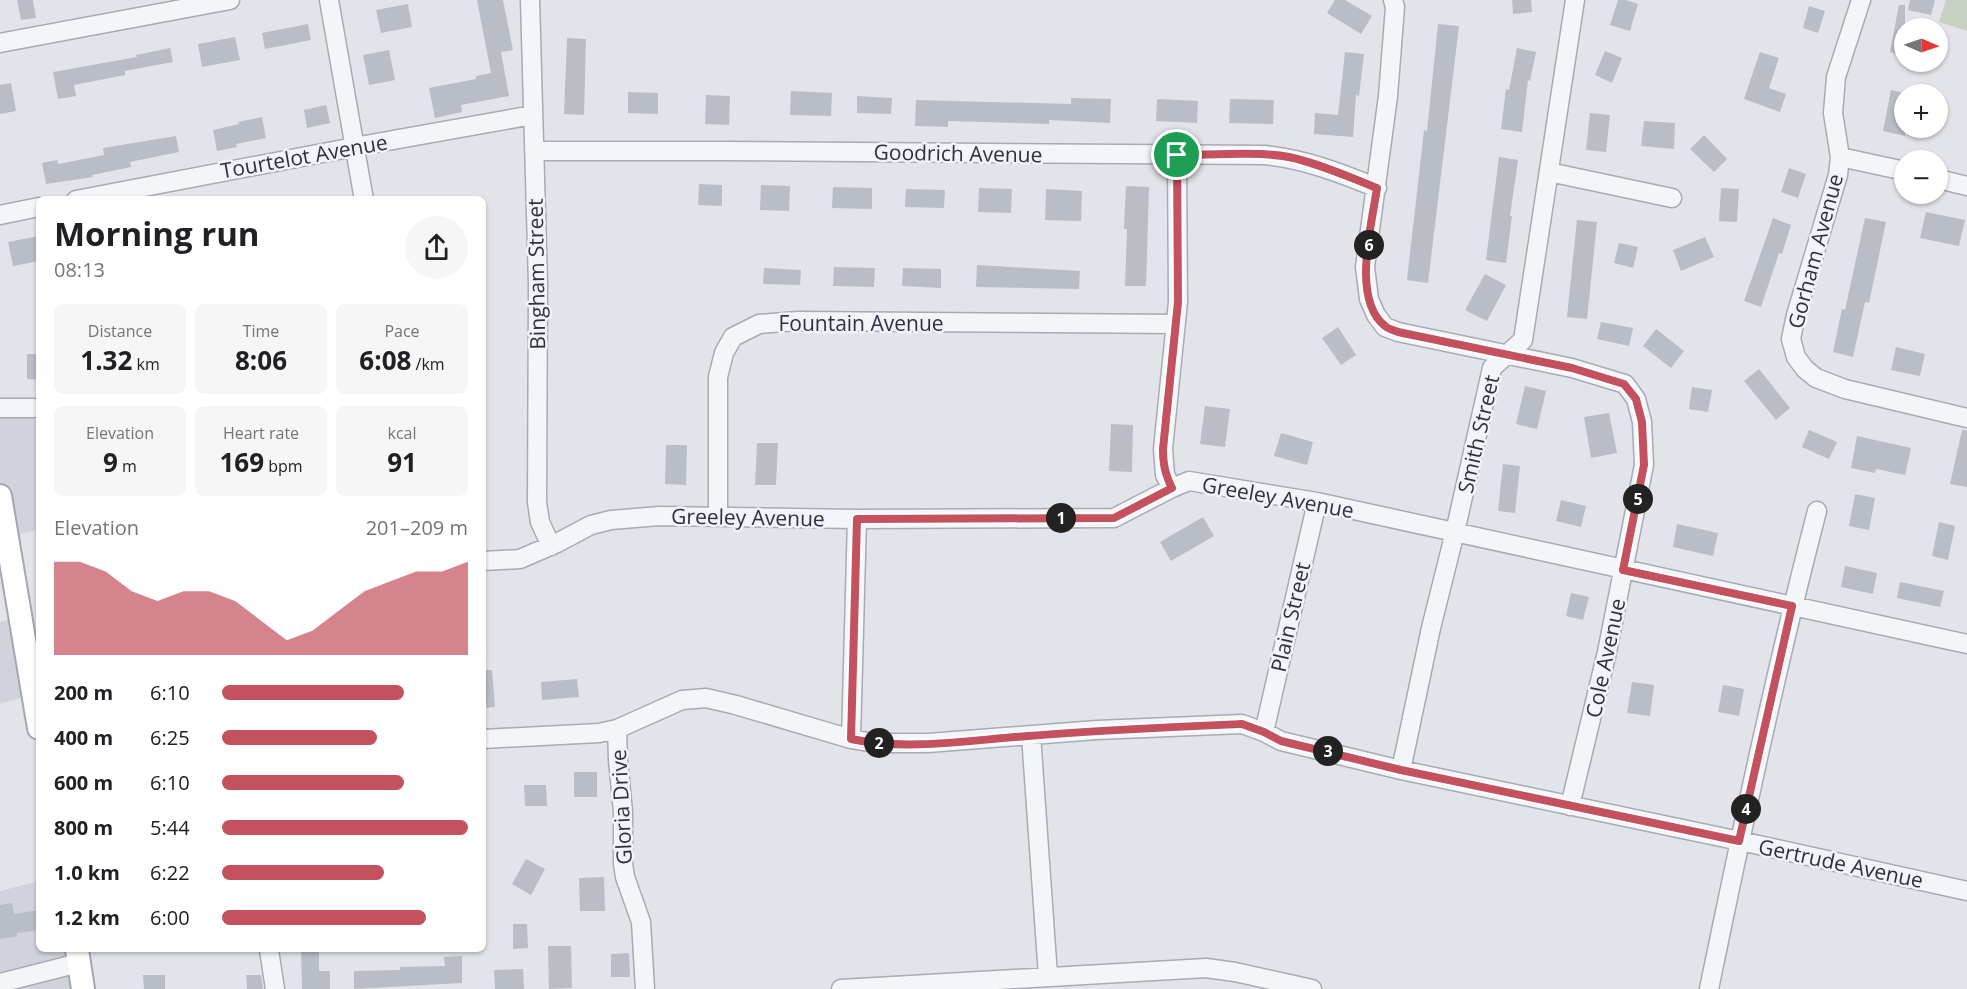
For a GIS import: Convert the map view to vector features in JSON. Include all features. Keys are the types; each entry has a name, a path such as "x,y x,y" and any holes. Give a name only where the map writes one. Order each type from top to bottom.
{"main road":[{"path":"0,496 36,710"},
{"path":"78,956 83,989"}],"street":[{"path":"0,43 230,0"},
{"path":"329,0 363,196"},
{"name":"Bingham Street","path":"530,0 538,284 537,502 540,522 551,546"},
{"name":"Cole Avenue","path":"1393,0 1395,7 1388,96 1365,267 1369,299 1376,315 1385,327 1398,332 1572,368 1624,384 1636,399 1642,422 1644,465 1607,652 1570,806"},
{"name":"Smith Street","path":"1401,770 1431,628 1492,368 1523,340 1575,0"},
{"name":"Gorham Avenue","path":"1861,0 1836,77 1833,113 1840,156 1838,175 1796,315 1791,339 1796,357 1816,378 1845,389 1967,418"},
{"name":"Tourtelot Avenue","path":"97,196 533,115"},
{"name":"Goodrich Avenue","path":"534,151 1264,155 1289,158 1377,188"},
{"path":"1172,488 1163,465 1163,449 1178,302 1177,155"},
{"path":"1840,156 1894,168"},
{"path":"1549,172 1672,198"},
{"path":"1948,181 1967,186"},
{"path":"0,215 36,208"},
{"name":"Fountain Avenue","path":"718,517 718,377 724,353 733,337 759,324 798,321 1176,324"},
{"path":"0,408 36,408"},
{"name":"Greeley Avenue","path":"486,561 520,559 591,525 611,520 659,516 857,519 1114,518 1189,481 1317,502 1967,643"},
{"name":"Plain Street","path":"1264,732 1317,502"},
{"path":"1709,989 1739,841 1792,606 1817,511"},
{"path":"851,739 857,519"},
{"name":"Gertrude Avenue","path":"486,739 599,733 617,729 682,700 706,698 851,739 874,743 904,744 1242,724 1281,741 1401,770 1967,891"},
{"name":"Gloria Drive","path":"617,729 623,812 623,864 625,877 641,922 645,989"},
{"path":"1031,735 1048,976"},
{"path":"269,952 275,989"},
{"path":"0,983 78,956"},
{"path":"841,989 1206,968 1312,989"}],"shaded area":[{"path":"0,408 36,408 36,531 9,536 0,490"},
{"path":"20,616 34,694 0,704 0,622"},
{"path":"36,882 36,952 78,952 85,989 0,989 0,891"}],"green space":[{"path":"1946,0 1967,0 1967,31 1948,25 1948,18 1940,18"}],"building":[{"path":"17,0 33,0 36,18 21,20"},
{"path":"477,0 503,0 513,50 501,52 509,96 461,105 462,112 435,118 429,88 476,79 476,76 491,73"},
{"path":"1335,0 1345,0 1372,16 1361,34 1327,13"},
{"path":"1512,0 1531,0 1532,12 1513,14"},
{"path":"1618,0 1638,4 1630,31 1610,25"},
{"path":"1910,0 1935,0 1931,15 1908,10"},
{"path":"408,4 412,27 381,33 376,10"},
{"path":"1899,5 1905,5 1905,18 1897,18"},
{"path":"1809,6 1825,11 1818,33 1803,28"},
{"path":"308,24 311,40 265,49 262,33"},
{"path":"1438,24 1459,26 1428,283 1407,280 1424,130 1427,131"},
{"path":"1894,31 1894,53 1890,52"},
{"path":"235,37 240,60 202,67 198,44"},
{"path":"567,38 586,39 584,115 564,114"},
{"path":"170,48 173,62 125,71 125,75 74,85 76,96 58,99 53,72 137,57 136,55"},
{"path":"1517,48 1536,52 1530,81 1528,80 1522,132 1501,129 1506,89 1509,90"},
{"path":"389,50 395,80 369,85 363,55"},
{"path":"1605,51 1622,58 1612,83 1595,75"},
{"path":"1345,52 1364,54 1359,96 1356,95 1353,137 1314,134 1315,113 1338,115"},
{"path":"1760,52 1779,58 1769,88 1786,94 1780,112 1744,99"},
{"path":"11,83 16,111 0,114 0,85"},
{"path":"1891,90 1894,91 1894,134 1883,131"},
{"path":"791,91 832,93 831,116 790,115"},
{"path":"628,92 658,93 658,114 628,113"},
{"path":"706,95 730,96 729,125 705,124"},
{"path":"857,96 892,98 891,114 857,113"},
{"path":"1071,98 1111,99 1110,123 1049,120 1049,124 948,121 948,127 915,126 916,100 1071,104"},
{"path":"1157,99 1198,101 1197,123 1156,121"},
{"path":"1230,99 1274,100 1273,124 1229,123"},
{"path":"326,105 330,123 307,128 304,110"},
{"path":"1590,113 1610,115 1606,152 1586,150"},
{"path":"262,117 266,138 236,144 237,147 217,151 213,130"},
{"path":"1644,121 1675,123 1674,149 1641,146"},
{"path":"1704,135 1727,159 1714,172 1690,149"},
{"path":"176,136 179,152 130,162 131,167 92,175 93,177 46,184 42,163 57,160 58,164 104,155 103,148"},
{"path":"1499,157 1518,160 1506,263 1486,260"},
{"path":"1789,168 1806,174 1798,198 1781,192"},
{"path":"699,184 722,185 722,206 698,205"},
{"path":"761,185 790,186 789,211 760,210"},
{"path":"1126,186 1149,187 1146,286 1125,286"},
{"path":"833,187 872,188 872,209 832,208"},
{"path":"979,188 1012,189 1011,213 978,212"},
{"path":"1721,188 1739,189 1737,222 1719,221"},
{"path":"906,189 945,190 944,208 905,207"},
{"path":"1046,189 1082,191 1081,221 1045,220"},
{"path":"1926,212 1965,220 1959,246 1920,238"},
{"path":"1773,218 1791,225 1761,307 1744,301"},
{"path":"1865,218 1886,222 1869,303 1865,302 1853,357 1833,352 1842,309 1845,310"},
{"path":"1577,220 1597,222 1587,319 1567,317"},
{"path":"36,237 36,262 13,266 8,242"},
{"path":"1705,237 1714,257 1681,271 1673,250"},
{"path":"1619,243 1638,247 1633,268 1614,263"},
{"path":"977,265 1080,271 1079,289 976,287"},
{"path":"834,267 875,268 874,287 833,286"},
{"path":"764,268 801,270 800,285 763,284"},
{"path":"903,268 941,269 941,288 902,286"},
{"path":"1485,274 1506,285 1487,321 1465,310"},
{"path":"1601,322 1633,328 1629,346 1597,339"},
{"path":"1338,327 1356,355 1341,365 1322,338"},
{"path":"1656,329 1684,351 1671,368 1643,346"},
{"path":"1896,347 1925,354 1920,376 1891,370"},
{"path":"27,354 36,354 36,380 27,379"},
{"path":"1759,369 1790,408 1776,420 1744,381"},
{"path":"1525,386 1546,391 1537,429 1516,424"},
{"path":"1692,387 1712,390 1708,412 1689,409"},
{"path":"1205,406 1230,409 1225,447 1200,444"},
{"path":"1609,413 1617,453 1591,458 1584,417"},
{"path":"1111,424 1133,425 1132,472 1109,471"},
{"path":"1809,430 1837,442 1829,459 1802,447"},
{"path":"1962,430 1967,430 1967,487 1950,484"},
{"path":"1281,433 1313,442 1307,465 1274,456"},
{"path":"1857,436 1911,448 1905,475 1876,469 1875,473 1851,468"},
{"path":"757,443 778,443 776,485 755,485"},
{"path":"666,445 687,445 686,485 665,484"},
{"path":"1503,464 1520,466 1515,513 1498,511"},
{"path":"1855,494 1875,498 1869,530 1849,526"},
{"path":"1561,500 1586,506 1581,527 1556,521"},
{"path":"1203,517 1214,536 1171,561 1160,542"},
{"path":"1939,522 1955,526 1948,560 1932,556"},
{"path":"1677,524 1718,533 1713,556 1673,547"},
{"path":"1845,566 1877,573 1873,594 1841,587"},
{"path":"1900,582 1944,591 1940,607 1897,598"},
{"path":"1571,593 1589,597 1583,620 1566,616"},
{"path":"486,670 492,670 495,707 486,708"},
{"path":"577,679 579,697 542,700 541,682"},
{"path":"1632,682 1654,685 1650,716 1627,713"},
{"path":"1723,685 1744,689 1739,716 1718,712"},
{"path":"574,772 597,772 597,797 574,797"},
{"path":"524,785 546,785 547,806 525,806"},
{"path":"526,859 545,869 531,895 512,884"},
{"path":"604,877 605,911 580,911 579,878"},
{"path":"12,903 14,914 36,910 36,930 17,933 17,936 0,939 0,905"},
{"path":"513,924 527,924 528,948 513,949"},
{"path":"548,946 571,946 572,988 549,989"},
{"path":"301,952 319,952 319,971 330,971 330,989 302,989"},
{"path":"629,953 630,977 611,977 611,954"},
{"path":"462,956 462,983 354,989 354,971 445,966 444,957"},
{"path":"523,969 524,989 495,989 494,970"},
{"path":"143,975 165,975 165,989 144,989"},
{"path":"246,975 261,975 263,989 247,989"}],"route":[{"path":"1177,155 1264,155 1289,158 1377,188 1365,267 1369,299 1376,315 1385,327 1398,332 1572,368 1624,384 1636,399 1642,422 1644,465 1623,570 1792,606 1739,841 1401,770 1281,741 1242,724 1097,730 904,744 874,743 851,739 857,519 1114,518 1172,488 1163,465 1163,449 1178,302 1177,155"}]}
